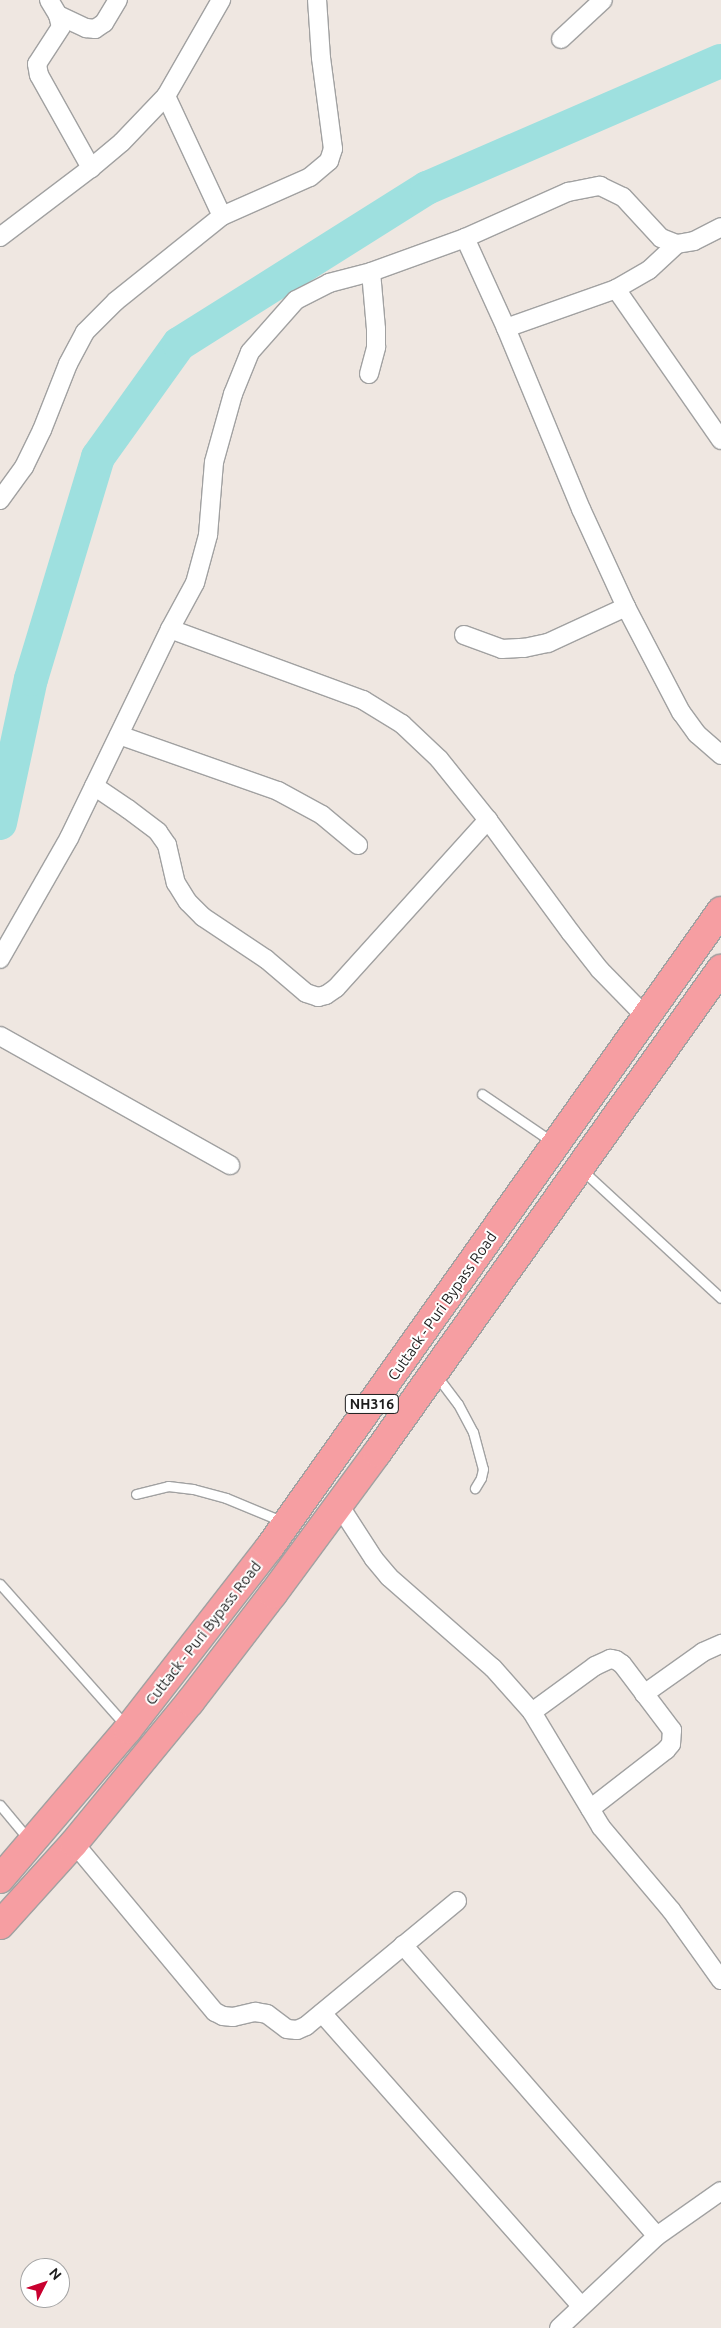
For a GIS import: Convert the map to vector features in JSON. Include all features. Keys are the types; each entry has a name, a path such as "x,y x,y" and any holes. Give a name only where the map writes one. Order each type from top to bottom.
{"highway":[{"name":"Cuttack - Puri Bypass Road","path":"0,1878 128,1729 286,1523 721,911"},
{"name":"Cuttack - Puri Bypass Road","path":"0,1925 74,1843 196,1694 339,1505 721,969"}],"street":[{"path":"54,7 86,28 95,29 104,22 118,0"},
{"path":"0,237 122,142 166,96 221,0"},
{"path":"0,500 24,467 42,430 68,364 86,332 116,300 222,216 310,177 329,161 333,149 321,58 317,0"},
{"path":"562,39 603,0"},
{"path":"54,7 62,28 42,55 37,64 38,70 91,168"},
{"path":"166,96 222,216"},
{"path":"0,960 69,838 170,629 195,583 208,535 214,462 233,394 250,352 296,300 329,283 371,272 465,238 568,192 600,186 623,197 661,238 677,244 694,241 721,226"},
{"path":"465,238 506,328 551,440 626,607 681,712 697,734 721,755"},
{"path":"506,328 616,289 649,270 677,244"},
{"path":"369,374 376,347 371,272"},
{"path":"616,289 721,440"},
{"path":"464,636 502,649 524,648 548,643 626,607"},
{"path":"170,629 363,700 402,724 427,747 488,820 600,970 645,1016"},
{"path":"119,735 278,791 322,815 358,845"},
{"path":"94,786 158,832 167,845 176,883 188,902 203,917 266,959 306,993 318,997 326,995 336,988 488,820"},
{"path":"0,1036 230,1165"},
{"path":"339,1505 374,1559 390,1577 493,1668 532,1712 601,1827 670,1910 721,1980"},
{"path":"644,1694 703,1652 721,1644"},
{"path":"532,1712 595,1666 610,1659 622,1664 672,1730 671,1744 590,1808"},
{"path":"74,1843 215,2012 233,2018 255,2012 267,2014 286,2029 297,2030 322,2012 457,1901"},
{"path":"403,1946 657,2236"},
{"path":"322,2012 581,2306"},
{"path":"559,2328 657,2236 721,2191"}],"lane":[{"path":"482,1094 556,1144"},
{"path":"579,1167 721,1298"},
{"path":"434,1372 458,1404 473,1432 483,1469 481,1478 474,1488"},
{"path":"136,1494 168,1486 193,1489 226,1498 286,1523"},
{"path":"0,1584 128,1729"},
{"path":"0,1804 31,1842"}],"waterway":[{"path":"0,823 31,679 98,457 179,344 427,188 721,61"}]}
